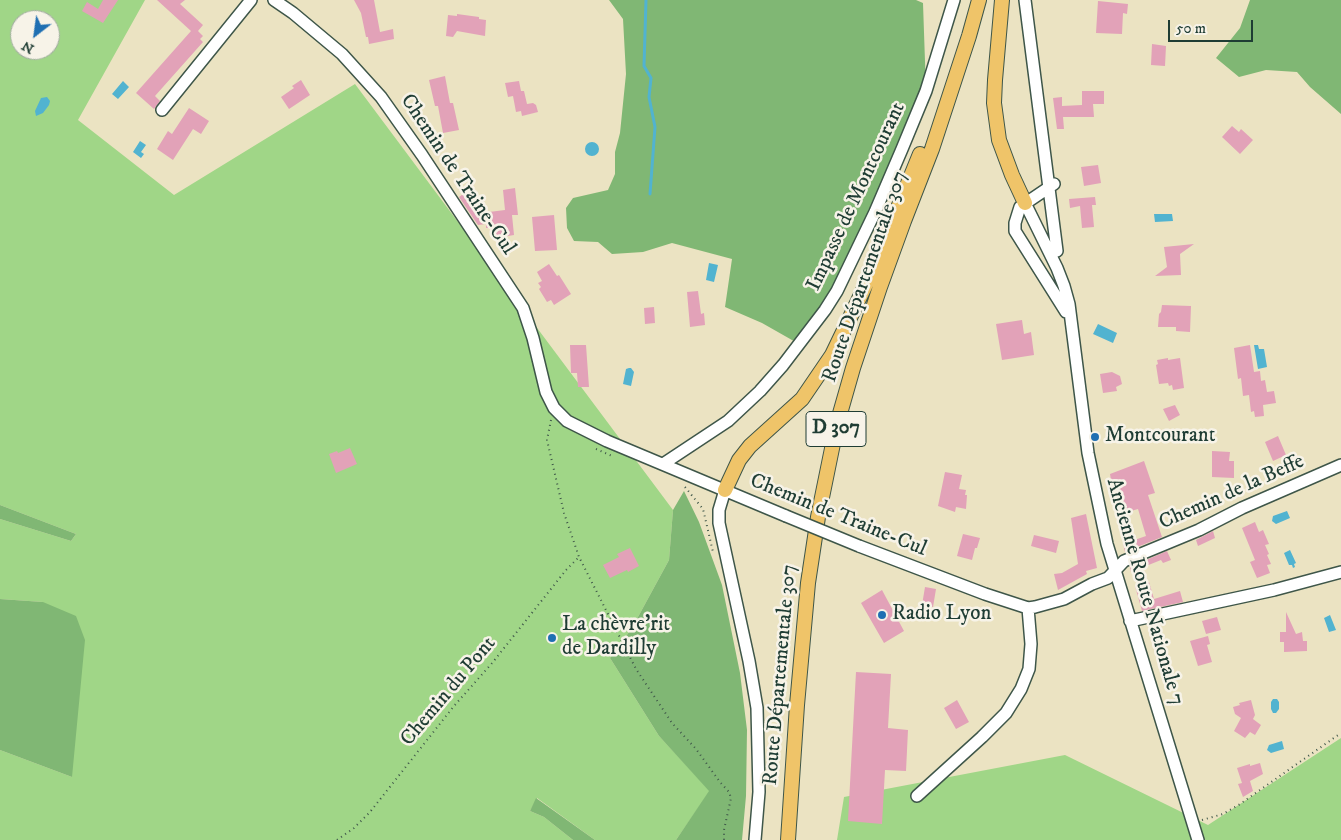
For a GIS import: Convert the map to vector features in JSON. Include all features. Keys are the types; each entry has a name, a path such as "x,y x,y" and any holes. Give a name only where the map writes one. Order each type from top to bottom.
{"main road":[{"name":"Route Départementale 307","path":"788,840 806,602 812,548 837,424 904,221 932,149 970,36 979,0"},
{"path":"1002,0 994,80 994,103 999,140 1025,203"},
{"path":"725,490 739,460 750,446 802,399 832,355 871,274 970,36"}],"street":[{"path":"162,110 251,0"},
{"name":"Chemin de Traine-Cul","path":"274,0 293,13 342,54 381,97 422,155 523,308 533,338 546,392 554,408 567,421 581,429 786,516 985,594 1028,608 1064,599 1108,578 1115,571"},
{"name":"Impasse de Montcourant","path":"664,464 714,432 733,417 760,391 786,361 825,310 876,212 926,91 954,0"},
{"path":"1025,0 1051,185 1057,251"},
{"path":"1025,203 1051,185"},
{"name":"Ancienne Route Nationale 7","path":"1070,320 1064,306 1015,231 1017,214 1020,207 1025,203 1064,286 1070,320 1088,453 1099,510 1115,571 1198,840"},
{"name":"Chemin de la Beffe","path":"1115,571 1124,561 1198,530 1242,508 1341,465"},
{"path":"725,490 719,510 719,522 749,661 757,708 759,792 755,840"},
{"path":"1130,621 1274,590 1341,572"},
{"path":"917,796 1006,713 1021,689 1029,669 1028,608"}],"path":[{"path":"554,408 547,440 564,513 579,558 636,670 672,723 696,749 729,792 731,798 725,824 724,840"},
{"path":"596,449 612,456"},
{"path":"683,484 703,508 708,538 714,555"},
{"name":"Chemin du Pont","path":"337,840 354,828 370,812 454,706 493,662 566,570 579,558"},
{"path":"1192,821 1223,814 1341,733"}],"green space":[{"path":"0,0 145,0 78,120 174,195 355,84 673,510 669,560 632,628 610,658 659,736 710,791 676,840 595,840 537,798 530,811 544,817 573,840 0,840 0,750 72,777 43,602 0,599 0,519 71,541 76,534 0,505"},
{"path":"609,0 916,0 923,3 926,91 847,270 799,344 762,323 725,307 732,259 672,243 643,252 612,254 598,242 574,241 567,228 566,208 573,198 608,190 615,174 615,152 620,133 626,74 623,19"},
{"path":"1250,0 1341,0 1341,114 1310,87 1297,72 1266,70 1239,77 1216,58 1240,28"},
{"path":"684,491 699,522 722,585 740,673 747,730 746,796 742,840 676,840 709,791 659,736 610,658 632,628 669,560 673,510"},
{"path":"0,505 76,534 71,541 0,519"},
{"path":"0,599 43,602 76,616 85,640 72,777 0,750"},
{"path":"1341,738 1341,840 837,840 844,797 1065,755 1208,825"},
{"path":"536,798 595,840 573,840 544,817 530,811"}],"water":[{"path":"123,81 129,87 118,99 112,94"},
{"path":"47,97 50,101 49,105 43,113 36,116 35,111 41,98"},
{"path":"140,141 146,145 141,152 144,154 141,158 133,152"},
{"path":"592,142 597,144 599,149 597,154 592,156 587,154 585,149 587,144"},
{"path":"1154,214 1172,214 1173,221 1155,222"},
{"path":"709,263 718,265 714,282 706,280"},
{"path":"1098,324 1117,333 1113,343 1093,334"},
{"path":"1254,345 1258,345 1259,349 1264,349 1267,367 1258,369"},
{"path":"629,368 634,372 631,386 623,384 626,369"},
{"path":"1287,511 1290,518 1276,524 1272,521 1273,516"},
{"path":"1290,550 1296,563 1293,568 1292,565 1289,565 1284,553"},
{"path":"1330,615 1336,630 1329,632 1324,618"},
{"path":"1273,699 1277,699 1279,702 1279,709 1276,713 1273,713 1271,709"},
{"path":"1282,741 1284,749 1271,753 1267,750 1269,745"}],"building":[{"path":"103,0 118,0 103,23 82,11 87,2 98,9"},
{"path":"157,0 185,0 180,4 203,25 198,31 203,36 200,39 203,42 155,96 160,101 154,109 136,93 191,31"},
{"path":"354,0 374,0 380,32 393,29 394,39 369,44 361,13"},
{"path":"1098,1 1128,4 1127,14 1123,13 1122,34 1096,33"},
{"path":"457,14 479,17 479,19 486,20 485,36 457,31 453,37 446,36 448,15 457,16"},
{"path":"1152,44 1166,46 1165,66 1151,65"},
{"path":"445,76 450,103 453,103 459,130 443,133 438,106 435,106 429,80"},
{"path":"301,80 310,95 289,109 281,97 294,88 292,86"},
{"path":"519,81 527,104 533,103 536,105 538,112 522,116 521,111 516,112 513,96 508,97 505,83"},
{"path":"1082,91 1104,91 1104,104 1093,104 1094,117 1063,117 1064,129 1057,129 1053,98 1062,97 1062,106 1082,105"},
{"path":"189,108 209,121 201,134 193,129 173,160 157,149 168,131 172,134"},
{"path":"1232,126 1239,132 1241,129 1253,140 1240,154 1222,137"},
{"path":"1098,165 1101,183 1084,186 1081,167"},
{"path":"515,188 518,215 512,215 514,235 496,238 495,228 486,228 486,224 478,225 459,197 466,192 481,213 505,210 503,190"},
{"path":"1095,197 1096,205 1092,205 1094,227 1082,228 1080,206 1070,208 1069,199"},
{"path":"554,215 557,250 535,251 532,217"},
{"path":"1194,244 1180,254 1181,275 1155,276 1167,267 1164,247"},
{"path":"549,264 557,276 559,275 571,294 554,305 551,300 547,302 539,289 541,287 538,283 542,281 537,272"},
{"path":"698,291 701,314 704,313 705,325 690,327 687,292"},
{"path":"1162,305 1191,306 1190,332 1176,331 1176,327 1158,327"},
{"path":"654,307 655,323 645,324 644,308"},
{"path":"1022,320 1024,334 1031,332 1034,355 1002,360 996,324"},
{"path":"570,345 586,345 589,387 578,387 577,373 571,373"},
{"path":"1250,345 1254,372 1260,371 1261,381 1265,380 1267,392 1274,391 1276,403 1263,405 1264,416 1255,417 1254,411 1251,412 1249,395 1243,396 1241,378 1238,379 1234,348"},
{"path":"1168,358 1168,360 1180,358 1184,388 1173,390 1172,385 1169,386 1168,383 1159,384 1157,360"},
{"path":"1112,372 1120,376 1122,384 1116,387 1117,391 1103,393 1100,374"},
{"path":"1175,405 1180,415 1169,421 1163,409"},
{"path":"1278,436 1286,455 1273,461 1265,442"},
{"path":"350,448 357,464 336,473 329,454 337,451 338,453"},
{"path":"1212,451 1230,452 1229,461 1234,461 1234,478 1212,477"},
{"path":"1144,461 1155,493 1148,495 1162,537 1125,552 1123,544 1146,536 1138,509 1117,515 1110,474"},
{"path":"945,472 962,475 959,489 966,490 966,509 956,507 955,512 938,506"},
{"path":"1086,514 1097,568 1086,571 1087,574 1058,590 1054,574 1062,573 1078,564 1071,518"},
{"path":"1255,522 1259,532 1263,530 1269,544 1265,545 1271,564 1267,565 1270,573 1257,578 1250,562 1255,560 1242,528"},
{"path":"1213,531 1215,538 1198,546 1196,540"},
{"path":"963,534 980,538 972,560 957,556"},
{"path":"1034,535 1059,541 1056,553 1031,546"},
{"path":"630,548 639,566 610,578 603,565 619,557 617,554"},
{"path":"1167,551 1171,560 1163,563 1161,560 1131,572 1130,567"},
{"path":"1149,582 1154,599 1180,591 1183,602 1142,611 1135,586"},
{"path":"925,587 936,589 933,607 922,605"},
{"name":"Radio Lyon","path":"882,590 904,631 884,643 861,603"},
{"path":"1286,612 1296,634 1302,632 1303,641 1307,641 1307,651 1284,652 1284,642 1280,642 1280,632 1286,632"},
{"path":"1217,617 1221,630 1206,634 1202,621"},
{"path":"1208,636 1210,644 1207,645 1212,662 1198,666 1190,641"},
{"path":"856,672 891,674 888,728 908,730 906,771 885,770 882,824 848,821"},
{"path":"957,700 969,722 956,729 944,708"},
{"path":"1251,700 1255,715 1253,719 1261,725 1255,735 1250,732 1245,738 1234,731 1241,718 1235,714 1233,707 1240,705 1239,703"},
{"path":"1260,763 1263,774 1250,781 1253,791 1243,797 1238,784 1242,783 1237,768 1250,764 1250,766"}],"waterway":[{"path":"646,0 644,66 651,78 649,97 655,127 650,194"}],"place":[{"name":"Montcourant","path":"1095,437"},
{"name":"Radio Lyon","path":"882,615"},
{"name":"La chèvre'rit de Dardilly","path":"552,638"}]}
